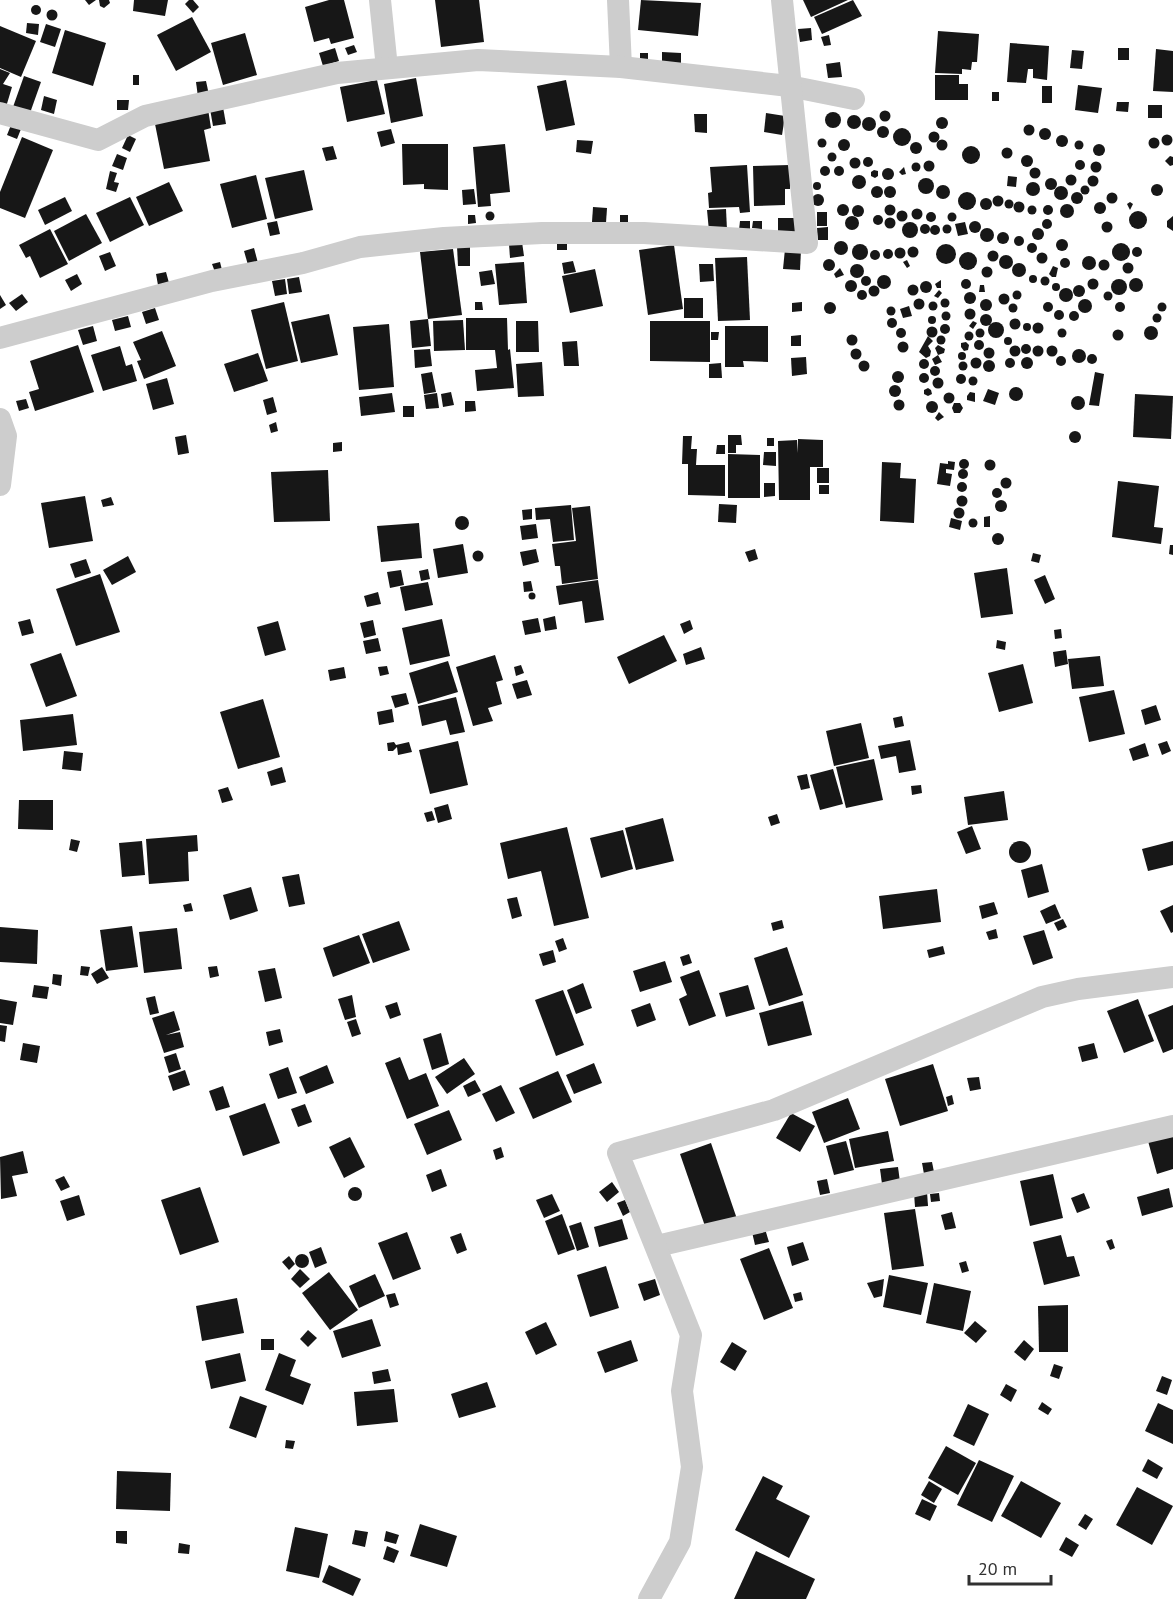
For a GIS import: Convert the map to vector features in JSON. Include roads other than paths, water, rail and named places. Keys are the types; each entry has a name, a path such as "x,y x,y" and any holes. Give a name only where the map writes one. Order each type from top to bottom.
{"street":[{"path":"380,0 387,68"},
{"path":"618,0 621,68"},
{"path":"0,338 212,281 303,263 360,247 444,238 542,233 644,233 807,243 789,87 782,0"},
{"path":"0,113 98,140 145,116 337,73 478,60 621,68 789,87 854,99"},
{"path":"0,419 6,436 0,485"},
{"path":"649,1599 680,1542 692,1467 682,1391 691,1335 618,1153 774,1110 1042,997 1078,989 1173,978"},
{"path":"657,1246 1173,1126"}]}
